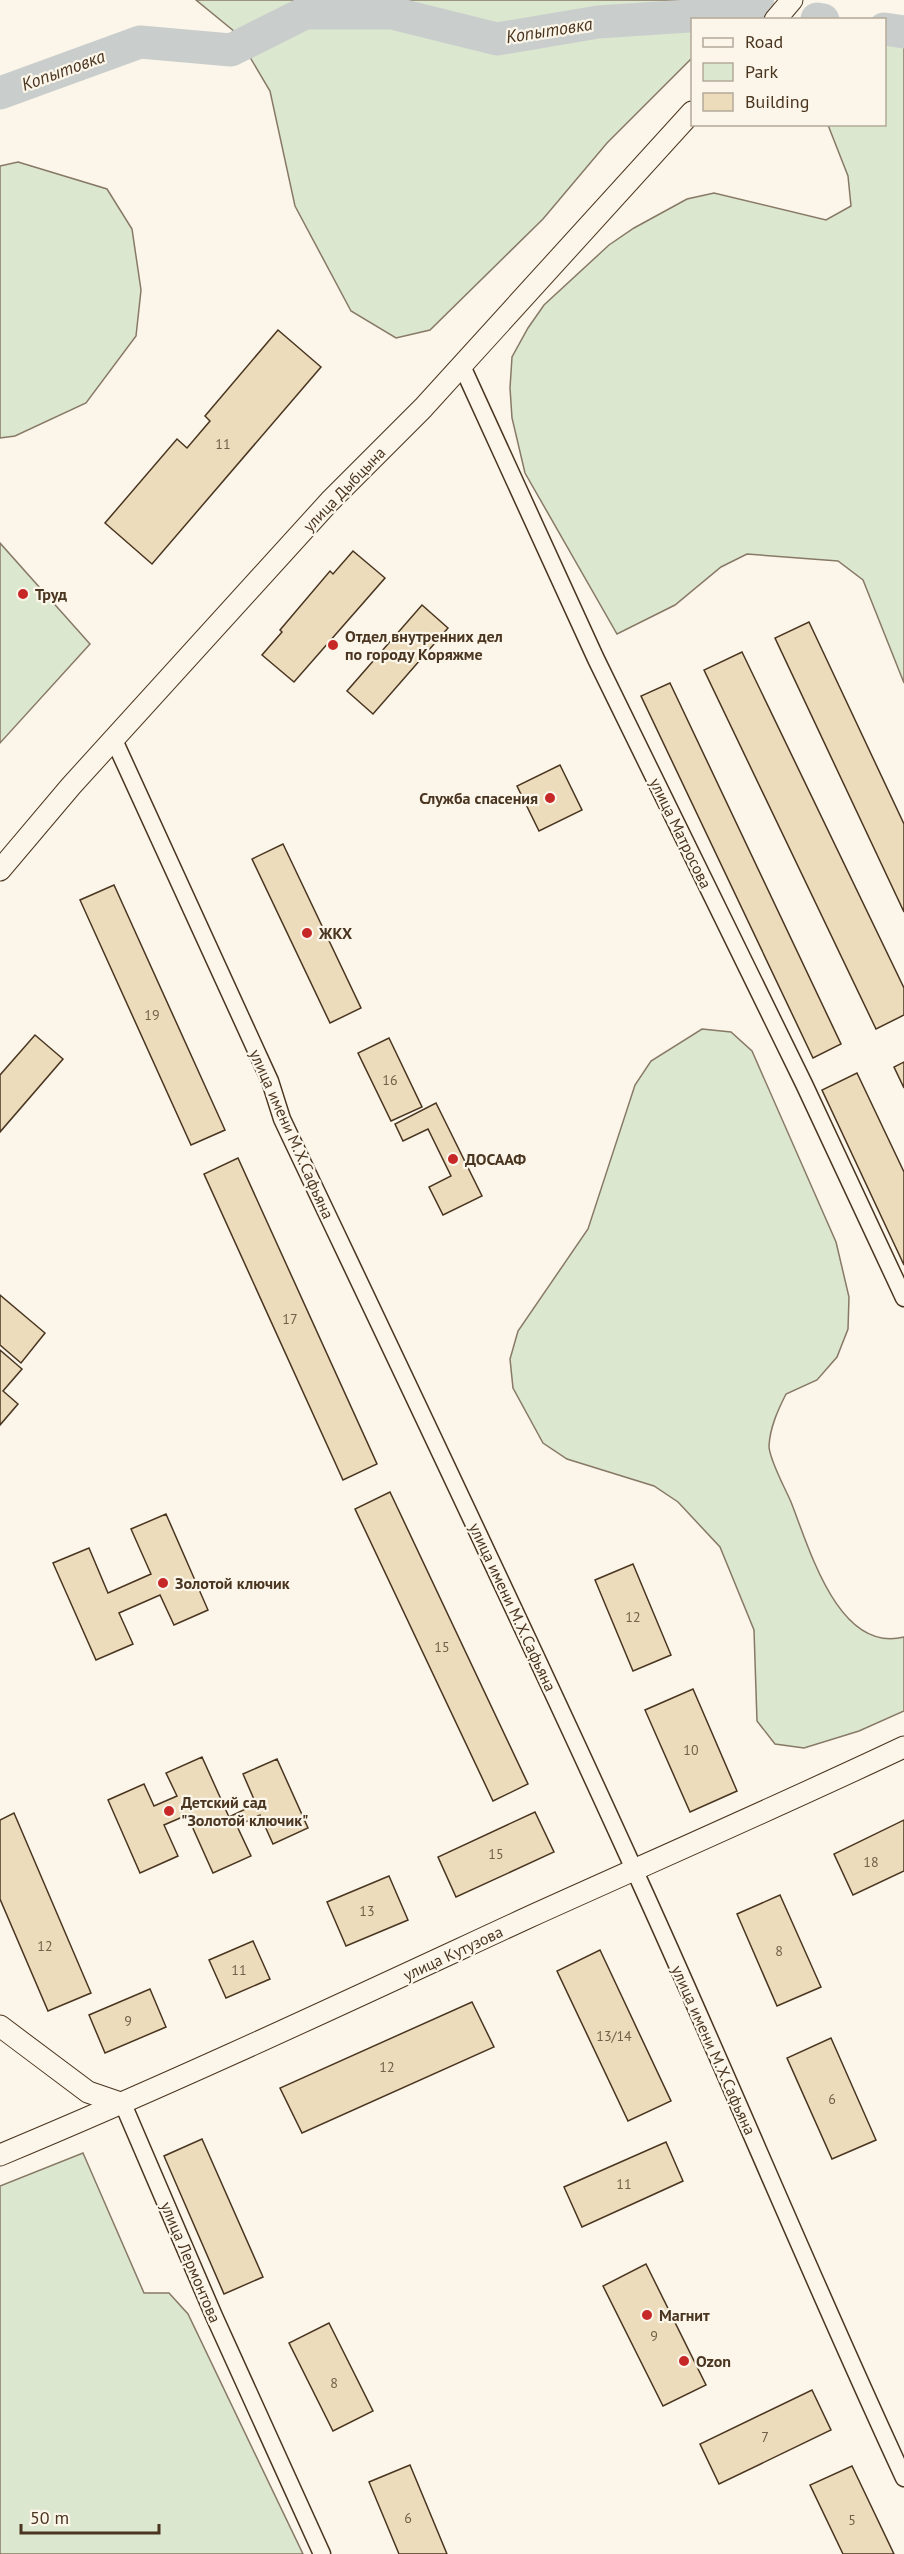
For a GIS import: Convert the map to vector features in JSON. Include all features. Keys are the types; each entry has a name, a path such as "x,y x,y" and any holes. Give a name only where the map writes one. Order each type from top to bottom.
{"street":[{"path":"777,18 792,0"},
{"name":"улица Дыбцына","path":"0,870 330,501 423,408 691,114"},
{"name":"улица Матросова","path":"462,366 596,659 804,1084 904,1298"},
{"name":"улица имени М.Х.Сафьяна","path":"114,740 270,1082 282,1119 634,1869 848,2357 904,2478"},
{"name":"улица Кутузова","path":"0,2155 123,2104 634,1869 774,1809 904,1747"},
{"path":"0,2026 88,2092 123,2104"},
{"name":"улица Лермонтова","path":"123,2104 219,2327 322,2554"}],"green space":[{"path":"196,0 755,0 733,18 691,18 691,59 607,143 543,219 430,330 396,338 351,311 295,206 270,91 235,32"},
{"path":"886,24 904,31 904,683 863,580 838,561 747,554 721,567 675,605 617,634 525,473 512,418 510,388 512,357 544,305 609,245 634,228 687,199 714,193 826,220 851,206 848,176 828,126 886,126"},
{"path":"18,162 107,189 132,229 141,290 136,336 86,403 15,436 0,438 0,166"},
{"name":"Труд","path":"0,543 90,644 0,743"},
{"path":"702,1029 731,1032 752,1051 836,1242 849,1297 848,1329 837,1357 817,1380 786,1394 771,1432 770,1452 817,1569 844,1614 861,1629 881,1638 904,1637 904,1711 859,1731 804,1748 775,1744 757,1721 754,1630 720,1547 678,1502 654,1486 567,1459 543,1443 513,1388 510,1359 518,1331 588,1229 635,1085 651,1061"},
{"path":"83,2153 144,2293 169,2293 188,2314 303,2554 0,2554 0,2186"}],"building":[{"path":"278,330 321,367 152,564 105,523 177,439 187,448 210,421 205,416"},
{"path":"353,551 385,578 294,682 262,655 330,571 333,574"},
{"path":"422,605 448,628 373,714 347,691"},
{"path":"809,622 904,824 904,912 775,638"},
{"path":"742,652 904,988 904,1015 876,1029 704,670"},
{"path":"670,683 841,1044 813,1058 641,696"},
{"name":"Служба спасения","path":"560,765 582,810 539,831 517,786"},
{"name":"ЖКХ","path":"283,844 361,1008 330,1023 252,859"},
{"path":"114,885 225,1130 191,1145 80,900"},
{"path":"35,1035 63,1059 0,1132 0,1075"},
{"path":"389,1038 422,1107 391,1121 358,1053"},
{"path":"904,1062 904,1088 894,1067"},
{"path":"857,1073 904,1172 904,1265 822,1090"},
{"name":"ДОСААФ","path":"436,1103 482,1196 443,1215 429,1187 451,1176 428,1129 403,1141 395,1124"},
{"path":"238,1158 377,1464 343,1480 204,1174"},
{"path":"0,1295 45,1333 21,1363 0,1345"},
{"path":"0,1350 22,1369 3,1391 18,1404 0,1425"},
{"path":"390,1492 528,1784 493,1801 355,1509"},
{"name":"Золотой ключик","path":"166,1514 208,1610 174,1625 160,1595 119,1613 133,1644 96,1660 53,1563 89,1548 108,1593 151,1574 131,1529"},
{"path":"633,1564 671,1655 633,1671 595,1580"},
{"path":"693,1689 737,1791 690,1812 645,1710"},
{"name":"Детский сад \"Золотой ключик\"","path":"202,1757 229,1817 256,1804 243,1774 277,1759 308,1828 273,1844 260,1815 237,1826 251,1856 213,1873 187,1815 164,1825 178,1856 140,1873 108,1800 144,1784 154,1806 177,1796 166,1773"},
{"path":"535,1812 554,1852 456,1897 438,1857"},
{"path":"14,1813 91,1993 48,2011 0,1899 0,1820"},
{"path":"904,1820 904,1871 853,1895 834,1854"},
{"path":"389,1876 408,1920 346,1946 327,1902"},
{"path":"780,1895 821,1987 777,2006 737,1914"},
{"path":"253,1941 270,1979 226,1998 209,1960"},
{"path":"600,1950 671,2101 628,2121 557,1971"},
{"path":"150,1989 166,2027 105,2053 89,2015"},
{"path":"472,2002 494,2047 302,2133 280,2088"},
{"path":"831,2038 876,2140 832,2159 787,2058"},
{"path":"202,2139 263,2277 224,2294 164,2156"},
{"path":"666,2142 683,2181 582,2227 564,2187"},
{"path":"646,2264 706,2385 663,2406 603,2286"},
{"path":"329,2323 373,2411 333,2431 289,2343"},
{"path":"812,2390 831,2430 719,2484 700,2444"},
{"path":"410,2465 447,2554 399,2554 369,2482"},
{"path":"852,2466 894,2554 843,2554 810,2485"}],"waterway":[{"name":"Копытовка","path":"0,93 140,42 231,50 305,13 392,13 497,39 598,22 689,16 758,5"},
{"name":"Копытовка","path":"886,29 904,32"}],"place":[{"name":"Труд","path":"23,594"},
{"name":"Отдел внутренних дел по городу Коряжме","path":"333,645"},
{"name":"Служба спасения","path":"550,798"},
{"name":"ЖКХ","path":"307,933"},
{"name":"ДОСААФ","path":"453,1159"},
{"name":"Золотой ключик","path":"163,1583"},
{"name":"Детский сад \"Золотой ключик\"","path":"169,1811"},
{"name":"Магнит","path":"647,2315"},
{"name":"Ozon","path":"684,2361"}]}
